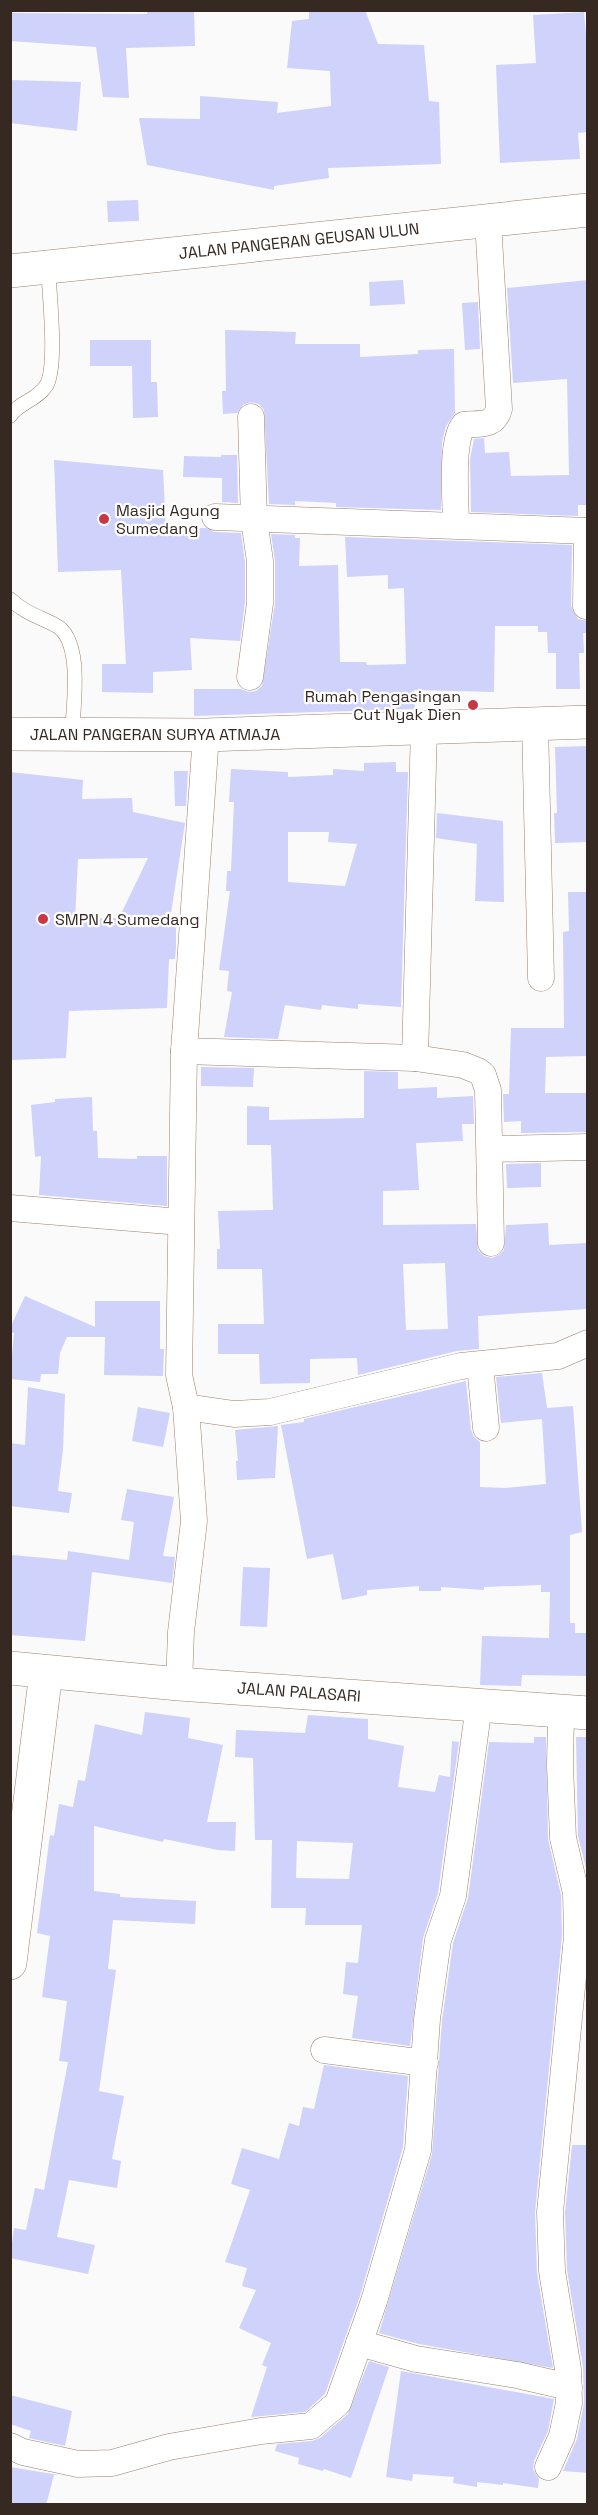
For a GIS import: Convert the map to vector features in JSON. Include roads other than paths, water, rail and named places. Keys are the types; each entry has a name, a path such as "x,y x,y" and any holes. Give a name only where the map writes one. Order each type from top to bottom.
{"street":[{"name":"JALAN PANGERAN GEUSAN ULUN","path":"10,271 588,210"},
{"path":"456,525 456,453 459,432 464,425 491,423 497,417 499,409 488,221"},
{"path":"250,677 260,603 260,561 254,520 251,417"},
{"path":"215,517 587,531 586,606"},
{"name":"JALAN PANGERAN SURYA ATMAJA","path":"10,734 206,735 588,722"},
{"path":"535,724 541,978"},
{"path":"415,1058 424,728"},
{"path":"179,1684 181,1632 194,1521 186,1407 179,1375 184,1051 206,735"},
{"path":"184,1051 415,1058 463,1065 478,1071 483,1075 488,1090 491,1243"},
{"path":"490,1149 588,1147"},
{"path":"10,1208 181,1222"},
{"path":"186,1407 234,1414 270,1412 443,1370 558,1356 588,1343"},
{"path":"480,1365 486,1428"},
{"name":"JALAN PALASARI","path":"10,1668 179,1684 574,1712"},
{"path":"10,1963 46,1672"},
{"path":"10,2446 23,2452 78,2464 112,2463 169,2446 261,2431 311,2426 338,2403 374,2301 418,2150 428,2019 438,1940 453,1896 479,1705"},
{"path":"548,2467 562,2436 569,2403 568,2369 552,2271 550,2212 577,1936 576,1893 563,1838 560,1766 574,1712"},
{"path":"324,2050 425,2063"},
{"path":"359,2343 416,2359 507,2373 569,2387"}],"lane":[{"path":"10,416 14,410 38,394 50,378 48,266"},
{"path":"10,599 28,612 56,625 65,632 69,640 74,656 72,735"}],"place":[{"name":"Masjid Agung Sumedang","path":"104,519"},
{"name":"Rumah Pengasingan Cut Nyak Dien","path":"473,705"},
{"name":"SMPN 4 Sumedang","path":"43,919"}]}
